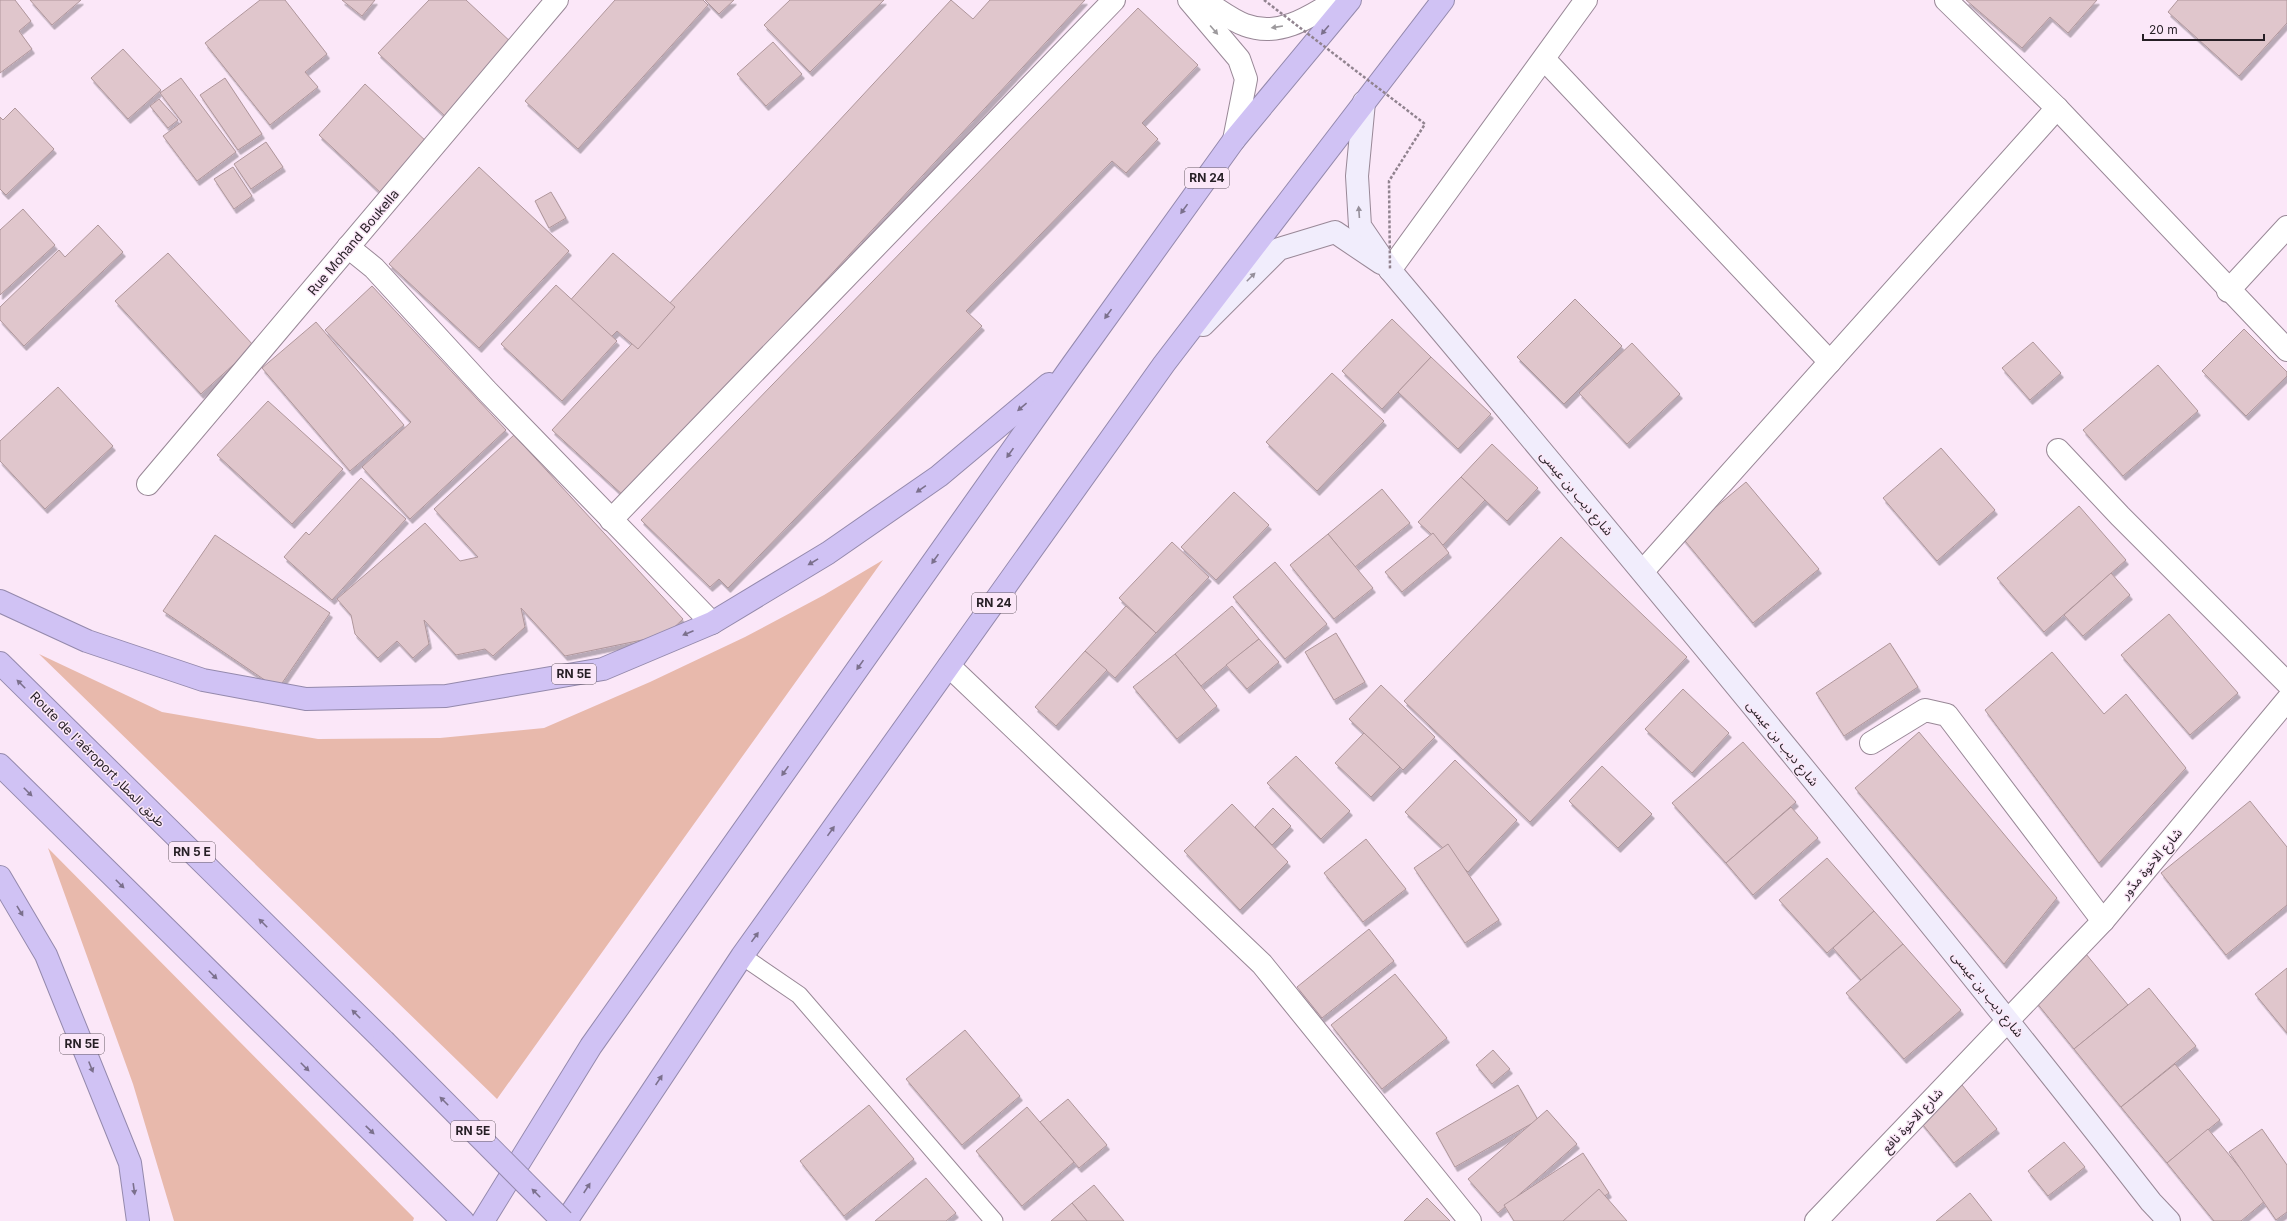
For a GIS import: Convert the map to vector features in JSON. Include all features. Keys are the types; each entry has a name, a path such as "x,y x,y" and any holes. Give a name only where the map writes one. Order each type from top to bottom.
{"highway":[{"name":"RN 24","path":"483,1221 591,1046 1073,364 1234,140 1350,0"},
{"name":"RN 24","path":"564,1221 742,956 1164,364 1443,0"},
{"name":"RN 5E","path":"0,601 87,641 203,680 306,699 446,696 603,669 712,623 828,554 939,476 1073,364"},
{"name":"Route de l'aéroport طريق المطار","path":"0,663 384,1041"},
{"path":"0,765 463,1221"},
{"name":"RN 5E","path":"0,878 46,955 130,1163 138,1221"},
{"name":"RN 5E","path":"384,1041 564,1221"}],"street":[{"name":"Rue Mohand Boukella","path":"148,484 557,0"},
{"path":"611,520 1114,0"},
{"path":"1189,0 1239,59 1246,79 1234,140"},
{"path":"1203,0 1246,25 1274,29 1304,21 1337,0"},
{"path":"1390,270 1586,0"},
{"path":"1946,0 2057,108 2228,291 2287,350"},
{"path":"1544,59 1830,362"},
{"path":"1364,102 1357,176 1360,226 1390,270"},
{"path":"1642,571 2057,108"},
{"path":"2228,291 2287,226"},
{"path":"1164,364 1279,249 1335,232 1390,270"},
{"path":"348,247 374,268 486,390 712,623"},
{"name":"شارع ديب بن عيسى","path":"1390,270 1642,571 2008,1019 2151,1202 2169,1221"},
{"path":"2058,450 2120,516 2287,683"},
{"path":"948,666 1262,964 1470,1221"},
{"name":"شارع الاخوة مدّور","path":"2008,1019 2103,921 2287,700"},
{"path":"1871,743 1925,710 1947,715 2103,921"},
{"name":"شارع الاخوة نافع","path":"1816,1221 2008,1019"}],"lane":[{"path":"742,956 799,995 994,1220"}],"path":[{"path":"1264,0 1425,124 1388,181 1390,270"}],"shaded area":[{"path":"883,560 497,1099 39,654 162,712 318,739 440,738 544,728 650,682 745,637 824,595"},
{"path":"48,848 414,1218 413,1221 174,1221 133,1084"}],"building":[{"path":"0,0 15,0 31,21 19,31 32,49 0,73"},
{"path":"30,0 81,0 52,25"},
{"path":"260,0 285,0 327,54 305,72 318,87 270,125 205,43"},
{"path":"342,0 375,0 362,16"},
{"path":"429,0 466,0 514,45 446,117 378,53"},
{"path":"615,0 703,0 708,5 578,149 525,101"},
{"path":"705,0 734,0 719,14"},
{"path":"790,0 884,0 810,72 764,25"},
{"path":"951,0 973,19 990,0 1085,0 625,497 552,430"},
{"path":"1966,0 2097,0 2068,33 2050,17 2022,48"},
{"path":"2178,0 2287,0 2287,23 2239,76 2168,12"},
{"path":"1138,8 1198,65 1142,123 1158,139 1126,173 1112,161 966,311 982,326 728,588 719,579 710,587 641,520"},
{"path":"773,42 802,74 766,106 737,74"},
{"path":"123,49 161,90 128,119 91,78"},
{"path":"181,78 236,152 197,181 163,136 182,122 160,93"},
{"path":"225,78 262,134 238,150 200,95"},
{"path":"365,84 428,143 382,194 319,135"},
{"path":"159,99 178,120 168,128 150,106"},
{"path":"15,108 54,149 6,195 0,189 0,117 3,120"},
{"path":"266,142 283,167 251,189 234,164"},
{"path":"233,167 252,196 234,209 214,179"},
{"path":"479,167 569,251 479,348 389,264"},
{"path":"551,192 566,218 549,228 535,201"},
{"path":"23,209 55,245 0,295 0,230"},
{"path":"98,225 123,252 24,346 0,320 0,307 59,250 65,257"},
{"path":"168,253 254,346 201,394 115,301"},
{"path":"613,253 675,307 638,349 617,331 607,341 566,305"},
{"path":"556,285 617,341 562,401 501,344"},
{"path":"372,286 506,430 410,519 362,467 411,422 325,330"},
{"path":"1575,299 1622,346 1564,404 1517,357"},
{"path":"1392,319 1431,357 1382,409 1342,371"},
{"path":"316,322 404,425 350,471 262,368"},
{"path":"2244,329 2287,372 2287,376 2246,416 2202,371"},
{"path":"2033,342 2061,373 2030,400 2002,368"},
{"path":"1632,343 1680,394 1627,444 1579,393"},
{"path":"1431,357 1491,414 1458,449 1398,392"},
{"path":"2158,365 2198,411 2123,476 2083,430"},
{"path":"1332,373 1384,421 1317,491 1266,442"},
{"path":"58,387 113,446 45,509 0,461 0,441"},
{"path":"268,401 343,469 292,524 217,455"},
{"path":"514,435 683,619 666,635 565,656 521,608 525,627 493,656 485,649 456,655 424,620 429,644 413,658 397,641 378,658 355,634 351,615 337,599 425,523 460,561 478,557 434,509"},
{"path":"1492,444 1538,488 1507,521 1461,477"},
{"path":"1941,448 1995,510 1937,561 1883,498"},
{"path":"1461,477 1485,500 1443,545 1418,522"},
{"path":"361,478 406,519 332,600 284,557 306,532 309,535"},
{"path":"1746,482 1819,569 1753,623 1681,536"},
{"path":"1382,489 1410,523 1355,567 1328,534"},
{"path":"1234,492 1269,525 1216,580 1181,547"},
{"path":"2079,506 2126,560 2044,632 1997,578"},
{"path":"1433,533 1449,553 1402,592 1385,572"},
{"path":"1328,534 1373,588 1334,619 1290,565"},
{"path":"215,535 330,613 278,689 163,611"},
{"path":"1561,537 1687,657 1530,822 1404,701"},
{"path":"1172,542 1209,577 1156,633 1119,598"},
{"path":"1275,562 1327,624 1285,659 1233,597"},
{"path":"2111,573 2130,595 2083,636 2064,615"},
{"path":"1126,606 1156,633 1115,678 1085,651"},
{"path":"1232,606 1259,639 1201,686 1175,654"},
{"path":"2169,614 2238,693 2190,735 2121,655"},
{"path":"1336,633 1365,682 1334,700 1305,652"},
{"path":"1259,639 1279,662 1247,689 1226,665"},
{"path":"1890,643 1918,687 1844,736 1816,693"},
{"path":"1085,651 1107,670 1056,726 1035,707"},
{"path":"2052,652 2104,714 2126,694 2186,768 2099,863 1985,710"},
{"path":"1175,654 1217,706 1177,739 1133,687"},
{"path":"1381,685 1435,737 1403,770 1349,719"},
{"path":"1683,689 1729,733 1692,773 1645,729"},
{"path":"1919,732 2057,898 2004,964 1855,788"},
{"path":"1364,733 1400,767 1371,797 1335,763"},
{"path":"1743,742 1796,802 1726,863 1672,803"},
{"path":"1296,756 1350,811 1321,839 1267,783"},
{"path":"1455,760 1517,820 1468,872 1405,812"},
{"path":"1602,766 1652,814 1618,848 1569,801"},
{"path":"2250,801 2287,847 2287,905 2226,955 2161,873"},
{"path":"1232,804 1288,862 1240,910 1184,851"},
{"path":"1791,807 1818,838 1753,895 1726,863"},
{"path":"1273,808 1291,826 1272,845 1255,827"},
{"path":"1366,839 1406,889 1363,922 1324,873"},
{"path":"1448,844 1499,920 1465,943 1414,868"},
{"path":"1827,858 1874,911 1827,953 1779,900"},
{"path":"1874,911 1903,944 1861,980 1833,948"},
{"path":"1369,929 1394,961 1322,1018 1297,987"},
{"path":"1903,944 1961,1010 1904,1059 1846,993"},
{"path":"2086,954 2128,1005 2074,1049 2032,997"},
{"path":"2287,968 2287,1033 2255,994"},
{"path":"1395,974 1447,1038 1382,1089 1331,1025"},
{"path":"2149,988 2196,1046 2121,1107 2074,1049"},
{"path":"965,1030 1020,1096 962,1145 906,1079"},
{"path":"1493,1050 1510,1069 1492,1084 1476,1065"},
{"path":"2175,1064 2220,1120 2167,1163 2121,1107"},
{"path":"1518,1085 1538,1120 1455,1167 1436,1133"},
{"path":"1962,1085 1997,1129 1954,1163 1919,1120"},
{"path":"1068,1099 1107,1145 1079,1168 1040,1122"},
{"path":"869,1105 914,1159 844,1216 800,1161"},
{"path":"1027,1107 1074,1162 1022,1206 976,1151"},
{"path":"1547,1110 1577,1144 1498,1213 1468,1179"},
{"path":"2208,1129 2266,1200 2241,1221 2214,1221 2167,1163"},
{"path":"2262,1129 2287,1165 2287,1212 2276,1220 2229,1152"},
{"path":"2064,1142 2085,1167 2048,1196 2028,1171"},
{"path":"1583,1153 1609,1193 1567,1221 1514,1221 1504,1205"},
{"path":"926,1178 956,1213 946,1221 875,1221"},
{"path":"1094,1185 1124,1221 1087,1221 1072,1203"},
{"path":"1599,1189 1627,1221 1563,1221"},
{"path":"1970,1193 1992,1221 1936,1221"},
{"path":"1427,1198 1450,1221 1404,1221"},
{"path":"1072,1203 1087,1221 1051,1221"}]}
